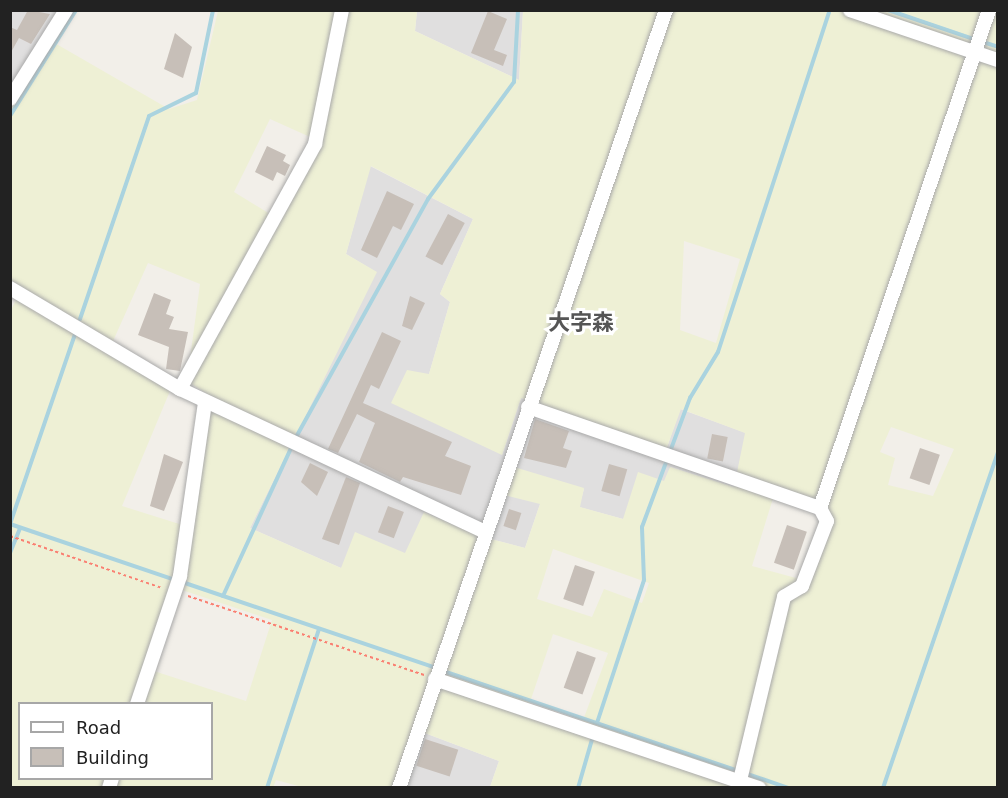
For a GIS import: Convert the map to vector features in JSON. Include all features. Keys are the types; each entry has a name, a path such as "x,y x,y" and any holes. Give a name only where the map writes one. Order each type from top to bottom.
{"street":[{"path":"10,99 66,10"},
{"path":"180,389 315,144 342,10"},
{"path":"399,788 666,10"},
{"path":"850,10 998,60"},
{"path":"820,508 989,10"},
{"path":"10,288 205,402 485,532"},
{"path":"138,702 178,580 205,402"},
{"path":"528,407 668,458 820,508 827,521 802,586 784,597 739,784"},
{"path":"435,679 594,731 739,784 759,788"}],"path":[{"path":"12,536 20,539"},
{"path":"312,638 435,679"}],"shaded area":[{"path":"59,10 11,94 11,11"},
{"path":"417,11 523,11 519,80 415,31"},
{"path":"370,166 473,219 440,294 450,302 429,374 502,455 521,398 666,450 680,409 746,433 734,488 671,467 665,481 623,519 579,507 584,489 540,504 525,548 479,536 341,568 250,528 376,272 346,254"},
{"path":"414,729 499,761 490,787 395,788"}],"green space":[{"path":"218,11 417,11 415,31 519,80 523,11 997,11 997,787 490,787 499,761 414,729 395,787 302,787 276,780 273,788 11,787 10,312 21,290 11,284 10,94 46,38 169,109 197,100","holes":["270,119 319,141 280,220 234,192","371,166 473,219 440,294 450,302 429,374 407,370 391,403 502,455 521,398 666,450 681,409 745,433 734,487 670,467 664,481 638,472 623,519 580,507 584,488 514,467 504,495 540,504 525,548 479,536 424,512 405,553 355,532 341,568 250,528 377,272 346,254","684,241 740,259 716,343 680,330","148,263 200,284 187,381 209,395 192,528 122,506 170,391 109,350","891,427 954,449 933,496 888,485 895,458 880,452","775,492 833,519 807,581 752,566","553,549 649,583 642,603 604,589 592,617 537,599","182,590 272,620 246,701 154,671","553,634 608,653 582,723 529,705"]}],"building":[{"path":"28,10 50,14 31,44 19,38 10,54 10,27 17,30"},
{"path":"488,11 507,19 494,50 507,55 503,66 471,53"},
{"path":"175,33 192,47 183,78 164,69"},
{"path":"267,146 286,155 283,161 290,165 285,176 277,172 273,181 255,172"},
{"path":"387,191 414,204 401,230 393,226 377,258 361,250"},
{"path":"448,214 465,223 442,265 425,256"},
{"path":"154,293 171,300 166,314 174,317 169,329 188,332 180,371 166,369 169,347 138,335"},
{"path":"410,296 425,303 412,330 402,326"},
{"path":"382,332 401,341 379,389 371,385 363,403 452,442 445,456 471,466 461,495 403,477 400,482 359,462 375,423 357,414 338,453 328,449"},
{"path":"535,419 569,431 563,448 572,451 566,468 524,458"},
{"path":"712,434 728,437 723,462 707,459"},
{"path":"920,448 940,455 929,485 910,478"},
{"path":"164,454 183,462 164,511 150,506"},
{"path":"310,463 328,472 317,496 301,482"},
{"path":"609,464 627,469 620,496 601,491"},
{"path":"346,477 360,483 339,545 322,539"},
{"path":"388,506 404,512 394,538 378,532"},
{"path":"509,509 521,513 516,530 503,526"},
{"path":"787,525 807,532 794,570 774,563"},
{"path":"575,565 595,572 583,606 563,599"},
{"path":"577,651 596,658 582,694 564,688"},
{"path":"425,739 458,750 450,776 416,766"}],"waterway":[{"path":"10,116 76,10"},
{"path":"80,319 149,116 196,93 213,10"},
{"path":"295,439 428,199 514,82 518,10"},
{"path":"888,10 976,40"},
{"path":"597,723 644,580 642,527 690,398 718,352 829,13"},
{"path":"983,42 998,47"},
{"path":"10,524 75,334"},
{"path":"223,596 292,446"},
{"path":"883,788 998,452"},
{"path":"10,524 175,580"},
{"path":"10,553 20,528"},
{"path":"182,582 436,668"},
{"path":"267,788 319,629"},
{"path":"443,671 789,788"},
{"path":"578,788 593,736"}],"district":[{"name":"大字森","path":"581,323"}]}
